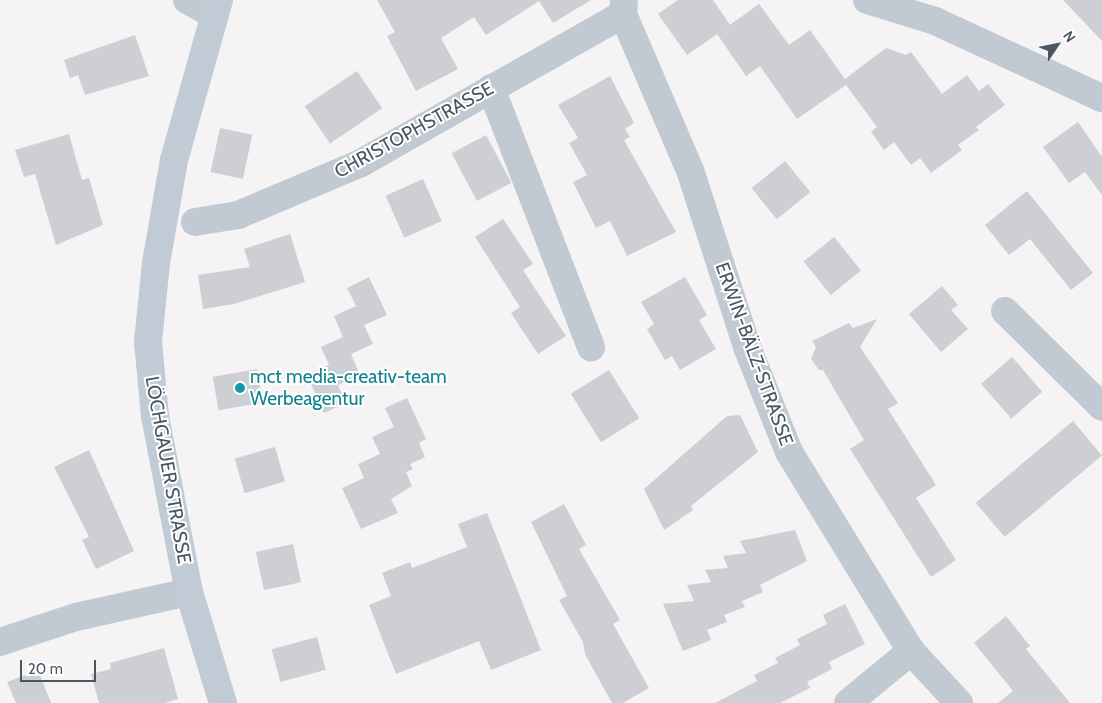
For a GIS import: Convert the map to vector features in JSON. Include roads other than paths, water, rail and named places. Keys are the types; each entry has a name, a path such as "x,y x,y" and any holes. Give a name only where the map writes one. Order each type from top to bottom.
{"main road":[{"name":"LÖCHGAUER STRASSE","path":"216,8 174,160 156,263 148,342 155,416 189,592 223,703"}],"street":[{"path":"187,0 216,8"},
{"path":"867,0 937,10 1102,98"},
{"name":"CHRISTOPHSTRASSE","path":"195,222 238,215 361,163 492,88 624,7"},
{"name":"ERWIN-BÄLZ-STRASSE","path":"624,7 690,170 747,347 789,452 911,652 959,703"},
{"path":"492,88 591,347"},
{"path":"1005,311 1102,407"},
{"path":"0,642 76,617 189,592"},
{"path":"848,703 911,652"}],"place":[{"name":"mct media-creativ-team Werbeagentur","path":"240,388"}]}
